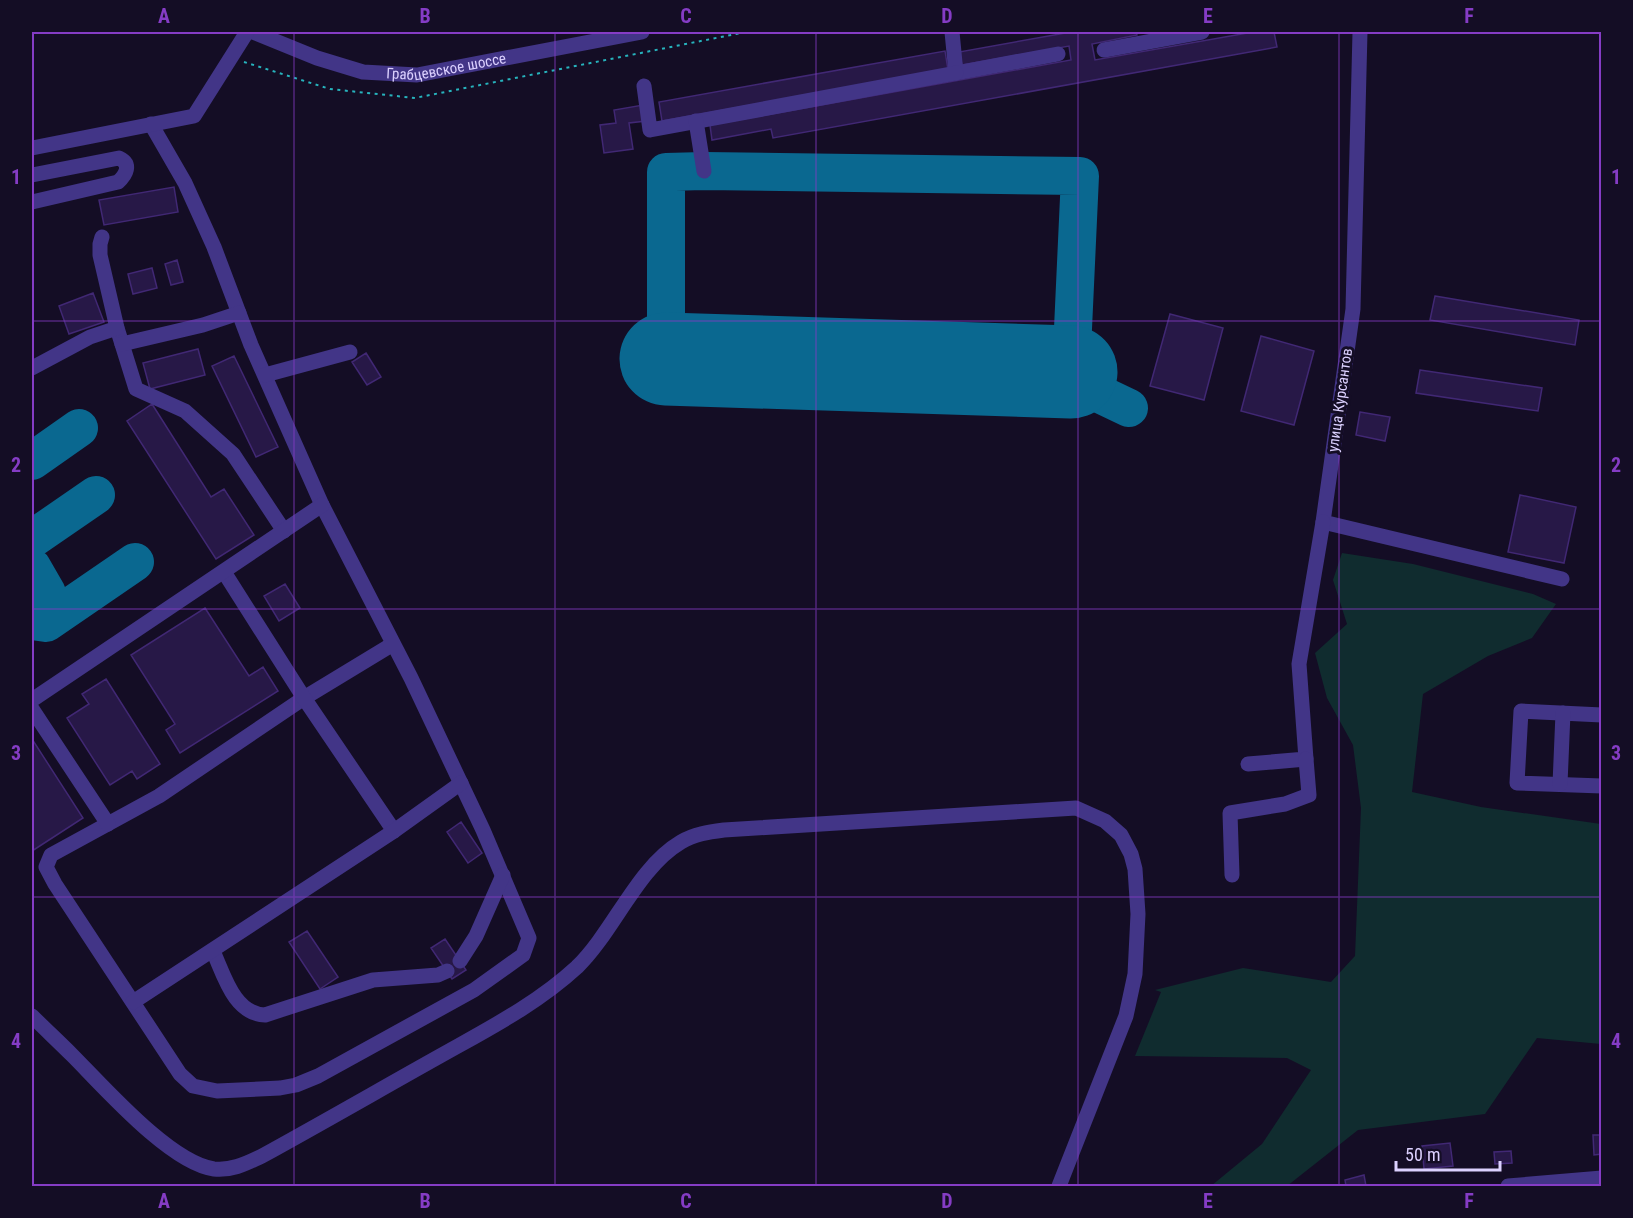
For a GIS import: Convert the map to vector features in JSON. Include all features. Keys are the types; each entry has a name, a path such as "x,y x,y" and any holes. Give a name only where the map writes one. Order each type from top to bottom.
{"street":[{"path":"32,148 194,116 247,32"},
{"name":"Грабцевское шоссе","path":"254,32 317,58 363,72 417,75 642,32"},
{"path":"952,32 956,73"},
{"path":"1104,50 1140,37 1202,32"},
{"name":"улица Курсантов","path":"1232,875 1230,813 1285,804 1309,795 1299,664 1323,522 1353,309 1360,32"},
{"path":"644,86 650,130 1058,54"},
{"path":"696,122 704,171"},
{"path":"151,124 185,183 322,505 393,644 461,783 503,874 529,938 523,955 474,990 318,1076 296,1085 217,1091 193,1086 180,1074 55,884 46,867 51,855 159,796 304,698 393,644"},
{"path":"32,176 119,159 127,167 124,176 118,182 32,202"},
{"path":"102,237 100,255 117,327 136,389 185,411 233,454 284,531"},
{"path":"122,344 203,325 239,313"},
{"path":"32,368 90,337 117,327"},
{"path":"265,375 350,352"},
{"path":"32,700 322,505"},
{"path":"1323,522 1562,579"},
{"path":"224,572 304,698 394,831"},
{"path":"32,709 108,824"},
{"path":"1602,715 1521,711 1517,783 1602,786"},
{"path":"1560,784 1563,713"},
{"path":"1248,764 1306,759"},
{"path":"133,1002 394,831 461,783"},
{"path":"32,1016 105,1091 157,1137 187,1159 201,1166 231,1169 262,1156 510,1017 551,989 578,965 596,944 649,871 671,849 683,841 701,834 724,830 1076,808 1105,821 1121,835 1131,854 1135,869 1138,914 1135,974 1126,1016 1059,1186"},
{"path":"460,961 476,936 503,874"},
{"path":"213,951 237,999 252,1013 265,1015 373,980 438,975 447,971"},
{"path":"1508,1186 1602,1178"}],"green space":[{"path":"1342,553 1413,564 1533,594 1556,604 1532,638 1488,656 1423,694 1412,792 1481,807 1601,824 1601,1044 1537,1038 1485,1114 1358,1130 1287,1186 1211,1186 1262,1144 1311,1070 1287,1058 1135,1056 1161,992 1155,990 1243,968 1331,982 1355,956 1361,808 1353,745 1327,698 1315,653 1347,624 1333,580"}],"building":[{"path":"1071,32 1136,32 1137,35 1092,44 1095,60 1253,32 1274,32 1277,47 773,138 771,129 712,140 710,125 1071,60 1069,46 962,65 959,52"},
{"path":"945,51 948,70 662,121 659,102"},
{"path":"643,105 646,121 629,123 633,149 604,153 600,125 616,123 614,110"},
{"path":"174,187 178,212 104,225 99,200"},
{"path":"177,260 183,282 171,285 165,264"},
{"path":"152,268 157,288 133,294 128,274"},
{"path":"93,293 104,322 69,334 59,306"},
{"path":"1435,296 1579,320 1575,345 1430,320"},
{"path":"1170,314 1223,328 1204,400 1150,386"},
{"path":"1261,336 1314,351 1294,425 1241,411"},
{"path":"198,349 205,375 150,389 143,363"},
{"path":"366,353 381,377 367,385 352,362"},
{"path":"234,356 278,447 256,457 212,366"},
{"path":"1420,370 1542,388 1538,411 1416,393"},
{"path":"152,404 211,497 224,489 254,535 216,559 127,421"},
{"path":"1360,412 1390,417 1385,441 1356,435"},
{"path":"1520,495 1576,507 1564,563 1508,552"},
{"path":"285,584 300,608 279,621 264,596"},
{"path":"205,608 249,676 263,667 278,691 180,753 166,730 175,724 131,655"},
{"path":"106,679 160,764 137,779 132,771 110,785 67,718 89,704 82,694"},
{"path":"32,739 83,818 32,851"},
{"path":"461,822 482,853 468,863 447,832"},
{"path":"307,931 338,977 320,989 289,942"},
{"path":"445,939 466,970 452,979 431,948"},
{"path":"1593,1135 1602,1135 1602,1154 1594,1155"},
{"path":"1450,1143 1453,1166 1424,1169 1422,1146"},
{"path":"1511,1151 1512,1163 1495,1164 1494,1152"},
{"path":"1364,1175 1366,1186 1346,1186 1345,1180"}],"taxiway":[{"path":"666,359 666,172 1080,176 1071,372 1085,387 1129,408"},
{"path":"32,461 79,428"},
{"path":"32,539 96,495"},
{"path":"32,621 46,623 135,562"},
{"path":"32,567 47,593 43,610 32,620"}],"runway":[{"path":"666,359 1071,372"}]}
